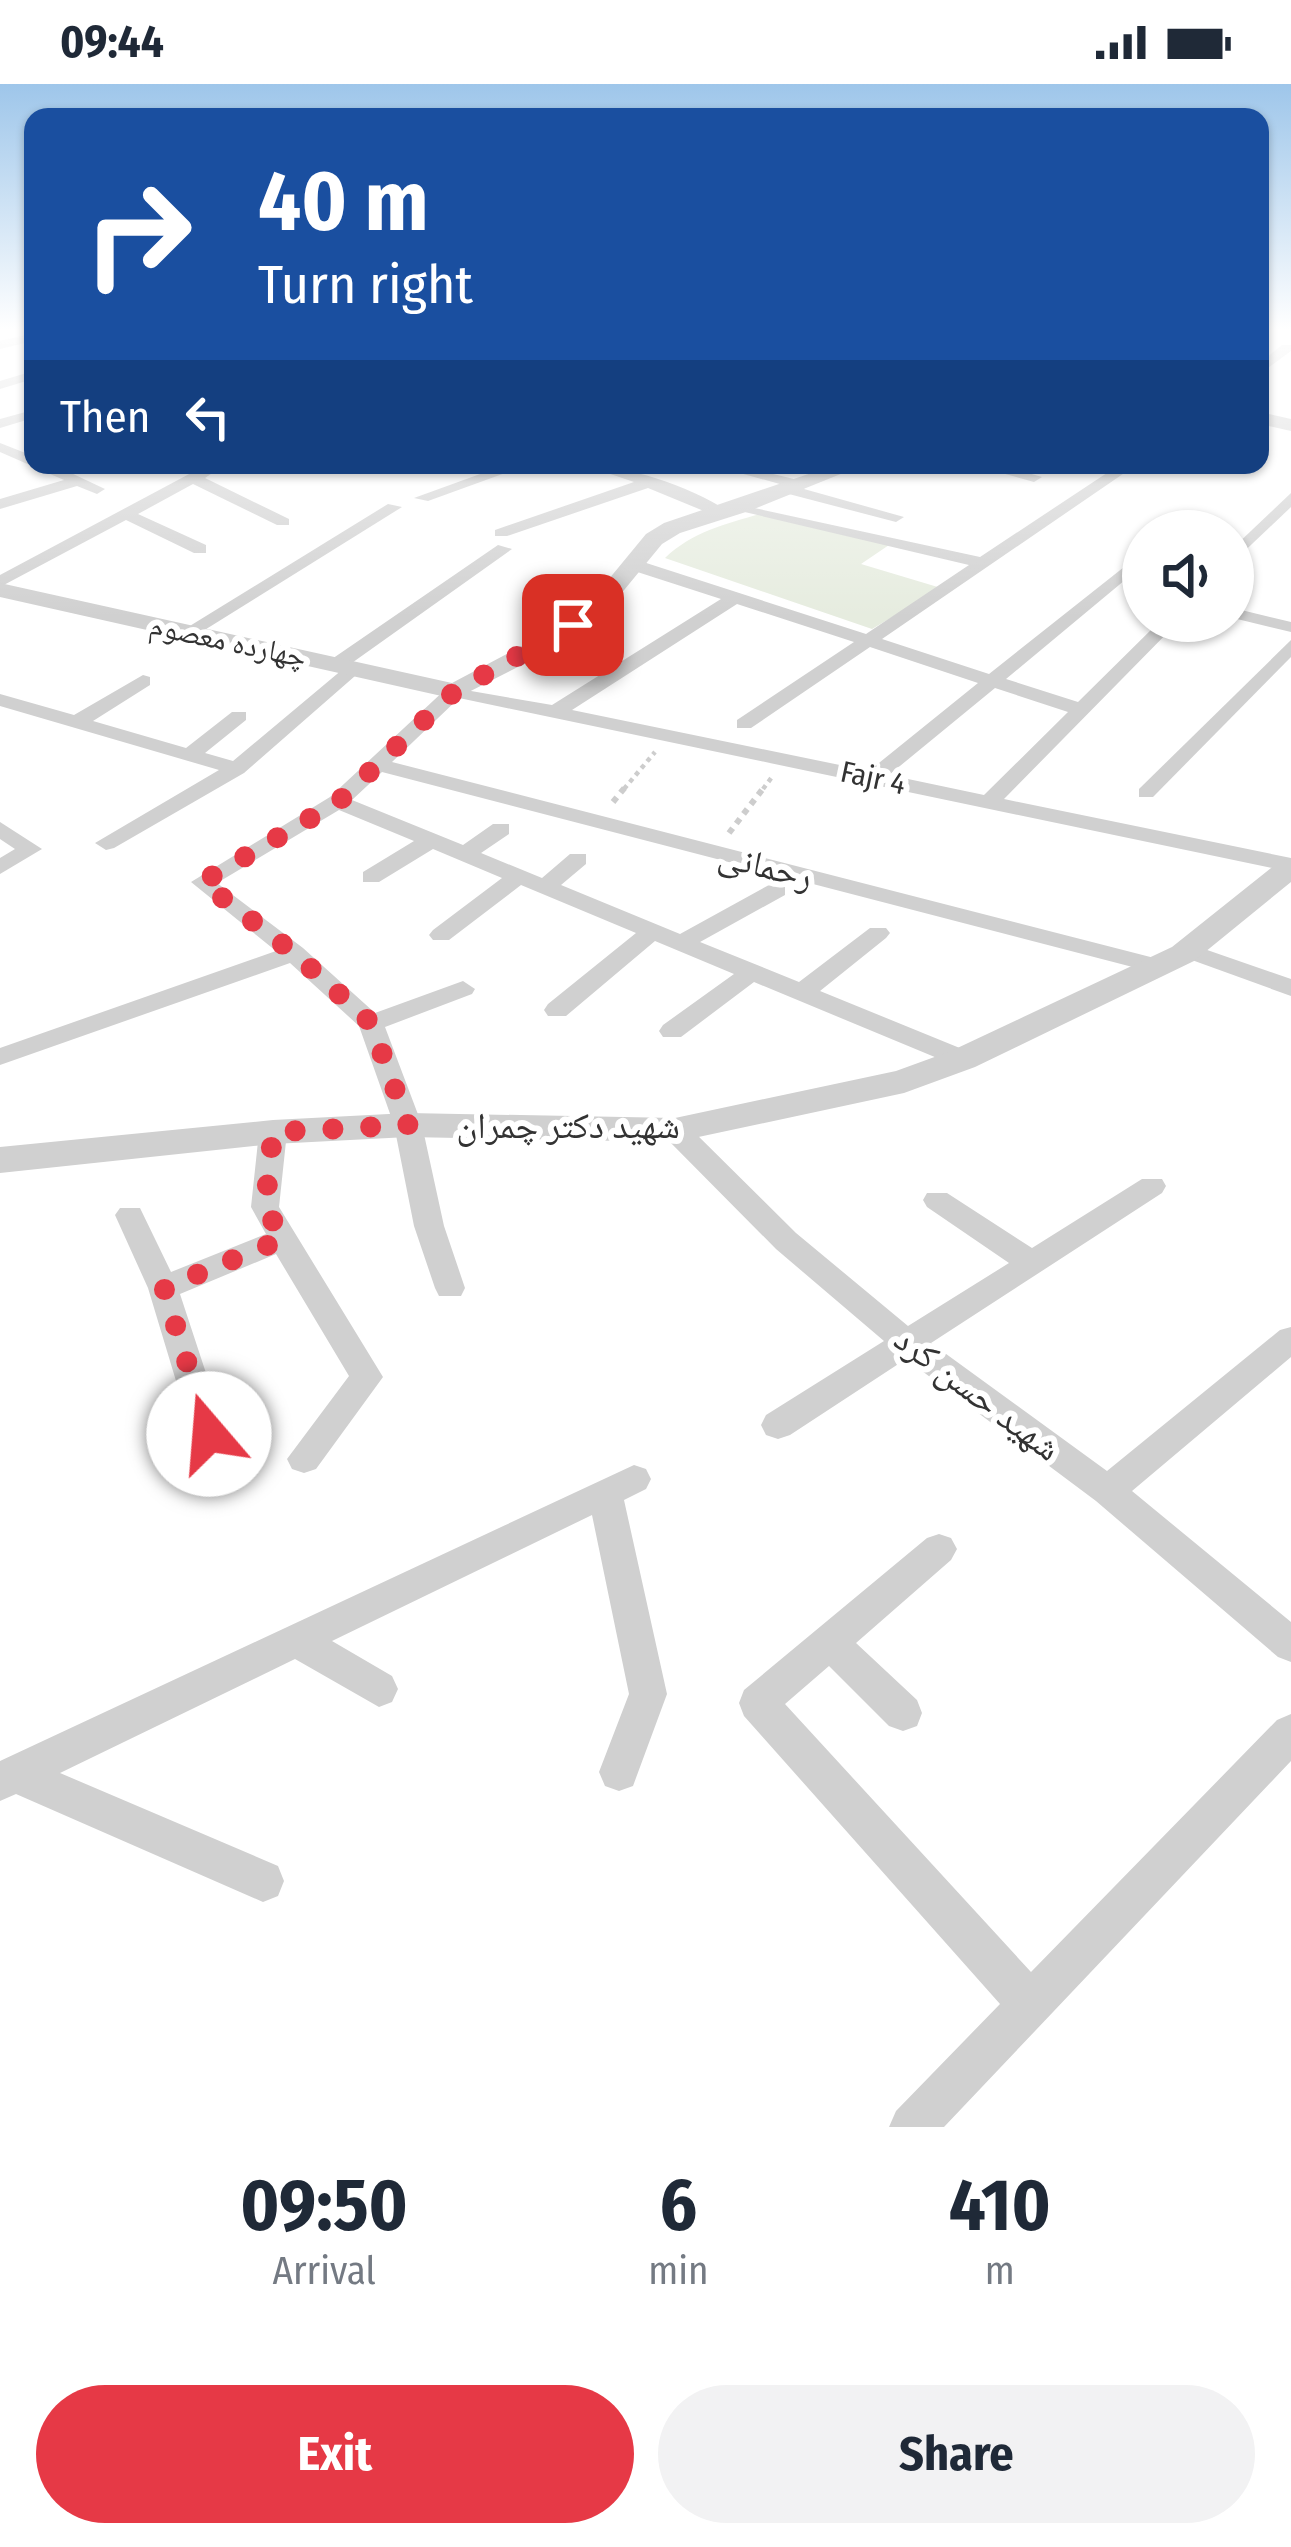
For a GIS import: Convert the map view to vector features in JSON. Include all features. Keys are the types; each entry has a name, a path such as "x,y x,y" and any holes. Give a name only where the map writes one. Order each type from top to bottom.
{"street":[{"path":"61,474 97,489"},
{"path":"0,586 200,474"},
{"path":"422,498 493,474"},
{"path":"622,474 732,510 983,563"},
{"path":"748,474 896,517"},
{"path":"450,1288 429,1226 408,1125 371,1023 294,953 202,882 338,802 455,691 548,642 598,608 654,539 672,528 830,474"},
{"path":"1020,474 1034,477"},
{"path":"743,724 1116,474"},
{"path":"193,478 283,522"},
{"path":"0,504 77,481"},
{"path":"106,843 237,769 345,667 502,541 650,482"},
{"path":"867,537 916,503"},
{"path":"1254,537 1288,504"},
{"path":"189,632 394,507"},
{"path":"126,514 200,549"},
{"path":"631,564 1082,710"},
{"path":"873,778 1122,574"},
{"name":"چهارده معصوم","path":"0,586 455,691"},
{"path":"555,712 735,598"},
{"path":"1254,618 1291,627"},
{"path":"989,802 1149,642"},
{"path":"1146,793 1291,646"},
{"path":"77,722 143,681"},
{"name":"Fajr 4","path":"455,691 989,802 1287,874"},
{"path":"0,700 237,769"},
{"path":"190,755 239,716"},
{"name":"رحمانی","path":"375,764 715,852 1291,988"},
{"path":"338,802 963,1060"},
{"path":"0,829 31,849 0,867"},
{"path":"466,854 501,829"},
{"path":"371,877 432,840"},
{"path":"545,887 578,859"},
{"name":"شهید دکتر چمران","path":"0,1160 273,1132 408,1125 674,1130 904,1081 963,1060 1172,958 1287,874"},
{"path":"441,935 519,876"},
{"path":"681,943 777,890"},
{"path":"557,1010 653,931"},
{"path":"801,992 878,933"},
{"path":"0,1057 294,953"},
{"path":"672,1031 752,972"},
{"path":"371,1023 464,989"},
{"name":"شهید حسن کرد","path":"674,1130 786,1241 905,1341 1108,1491 1291,1645"},
{"path":"273,1132 265,1207 332,1326 367,1377 304,1459"},
{"path":"778,1425 1152,1186"},
{"path":"937,1200 1032,1263"},
{"path":"130,1215 164,1288 209,1434"},
{"path":"164,1288 283,1239"},
{"path":"1108,1491 1291,1339"},
{"path":"8,1778 620,1486 648,1694 619,1772"},
{"path":"939,1549 758,1703 1030,2004"},
{"path":"301,1642 379,1689"},
{"path":"830,1642 903,1713"},
{"path":"912,2127 1291,1733"},
{"path":"8,1778 263,1881"}],"path":[{"path":"597,821 668,735"},
{"path":"715,852 785,759"}],"shaded area":[{"path":"760,514 889,545 861,564 941,588 872,629 665,558 698,535"}],"route":[{"path":"209,1434 164,1288 283,1239 265,1207 273,1132 408,1125 371,1023 294,953 202,882 338,802 455,691 573,625"}]}
